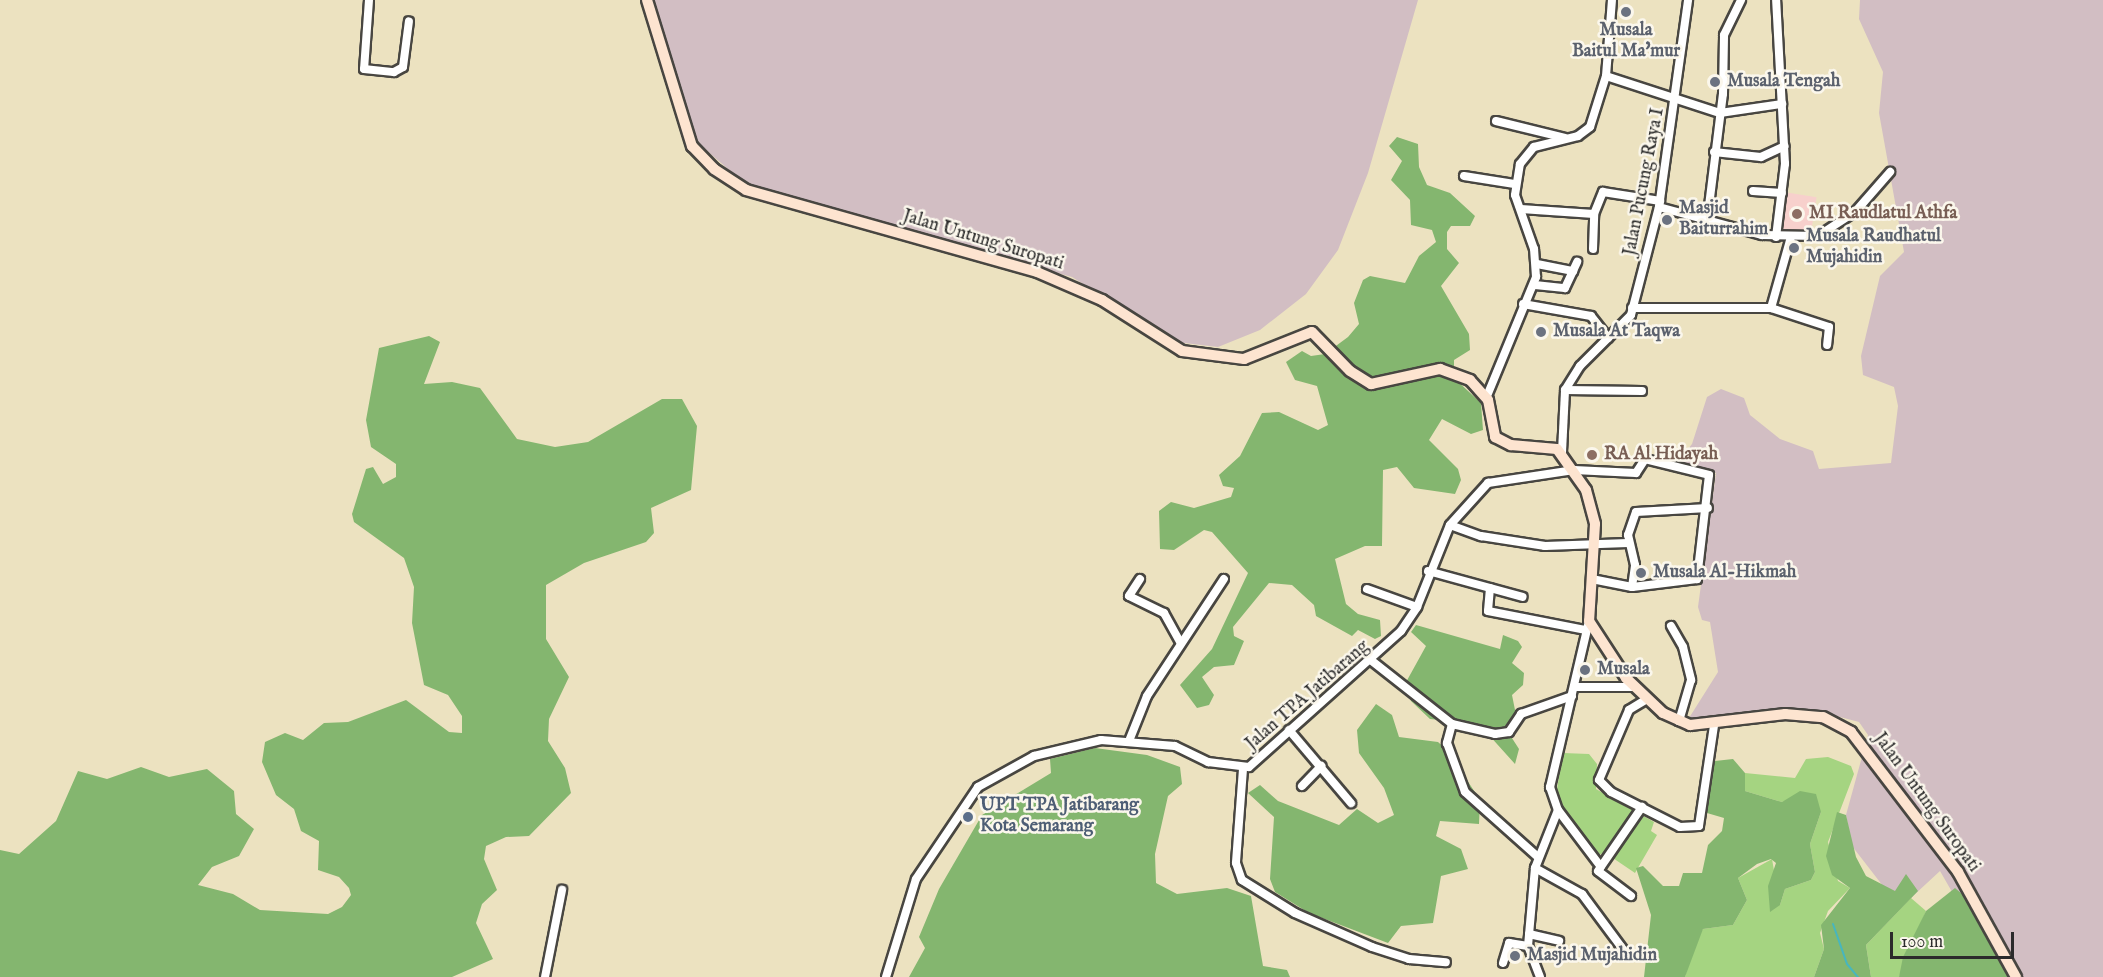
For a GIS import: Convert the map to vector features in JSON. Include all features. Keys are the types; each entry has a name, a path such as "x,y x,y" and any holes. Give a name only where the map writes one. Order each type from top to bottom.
{"main road":[{"name":"Jalan Untung Suropati","path":"647,0 693,146 714,169 746,190 1045,275 1102,300 1182,351 1244,359 1312,332 1350,371 1371,384 1440,369 1461,375 1486,396"},
{"path":"1486,396 1493,432 1501,442 1562,452 1593,506 1594,547 1588,625"},
{"name":"Jalan Untung Suropati","path":"1588,625 1634,687 1679,721 1714,726 1792,714 1831,720 1851,732 1958,872 2016,977"}],"street":[{"path":"369,0 364,69 394,72 403,67 409,21"},
{"path":"1486,396 1524,304 1535,285 1537,264 1514,184 1529,150 1570,139 1590,128 1606,76 1612,0"},
{"name":"Jalan Pucung Raya I","path":"1562,452 1565,390 1580,366 1627,321 1632,308 1660,204 1678,98 1688,0"},
{"path":"1707,222 1720,113 1724,35 1741,0"},
{"path":"1776,0 1785,146 1776,237"},
{"path":"1606,76 1720,113 1782,104"},
{"path":"1496,121 1570,139"},
{"path":"1714,152 1761,157 1785,146"},
{"path":"1593,249 1594,214 1603,192 1660,204 1707,222 1776,237 1818,236 1838,224 1882,187 1890,172"},
{"path":"1464,176 1514,184"},
{"path":"1753,191 1782,193"},
{"path":"1521,209 1594,214"},
{"path":"1771,308 1791,237"},
{"path":"1535,285 1562,289 1578,262"},
{"path":"1537,264 1573,271"},
{"path":"1524,304 1591,316 1608,338"},
{"path":"1632,308 1771,308 1829,327 1827,345"},
{"path":"1565,390 1642,391"},
{"name":"Jalan TPA Jatibarang","path":"886,977 916,879 978,787 1067,744 1129,741 1175,746 1208,762 1243,769 1263,758 1289,730 1372,661 1417,607 1428,571 1450,525 1488,483 1574,470 1636,473 1645,459 1704,472 1711,482 1708,508"},
{"path":"1592,579 1632,587 1698,579 1708,508 1639,510 1628,543 1635,565 1632,587"},
{"path":"1450,525 1516,542 1594,547 1628,543"},
{"path":"1428,571 1523,597"},
{"path":"1140,579 1129,596 1164,613 1180,642"},
{"path":"1129,741 1147,696 1180,642 1224,579"},
{"path":"1490,588 1488,611 1588,625 1550,779 1558,810 1601,867"},
{"path":"1367,589 1417,607"},
{"path":"1671,626 1683,647 1691,680 1679,721"},
{"path":"1372,661 1452,724 1503,735 1521,714 1573,692 1634,687"},
{"path":"1647,699 1629,710 1599,780 1680,827 1699,825 1714,726"},
{"path":"1452,724 1447,743 1465,792 1538,857"},
{"path":"1289,730 1351,803"},
{"path":"1302,786 1321,766"},
{"path":"1243,769 1236,846 1242,880 1295,913 1372,947 1409,959 1446,962"},
{"path":"1631,896 1598,873 1642,807"},
{"path":"1540,977 1528,946 1535,868 1558,810"},
{"path":"1535,868 1582,894 1625,952"},
{"path":"545,977 562,890"},
{"path":"1529,934 1559,941"},
{"path":"1503,963 1509,943 1528,946"}],"shaded area":[{"path":"648,0 1418,0 1368,173 1338,250 1306,294 1260,330 1218,347 1176,342 1072,277 851,218 743,182 698,143 682,115"},
{"path":"1860,0 2103,0 2103,977 2001,977 1940,871 1900,908 1852,846 1846,815 1868,735 1859,722 1825,713 1709,723 1689,718 1718,672 1710,622 1702,620 1698,607 1716,473 1677,463 1692,444 1707,397 1721,389 1744,398 1750,415 1780,439 1813,451 1819,469 1891,463 1898,406 1894,387 1863,375 1861,356 1880,276 1904,252 1879,113 1883,72 1859,19"},
{"name":"MI Raudlatul Athfa","path":"1784,192 1817,197 1810,237 1778,232"}],"green space":[{"path":"1397,137 1418,144 1419,167 1427,185 1450,193 1475,216 1470,226 1451,226 1447,232 1447,249 1459,263 1441,286 1469,334 1470,350 1454,360 1454,378 1481,403 1483,430 1471,434 1442,419 1429,440 1458,469 1461,480 1455,494 1414,488 1397,467 1383,470 1382,546 1365,546 1335,559 1346,604 1358,614 1380,620 1381,636 1375,639 1358,630 1352,636 1316,616 1314,605 1292,585 1269,583 1233,627 1234,636 1244,641 1234,665 1214,667 1202,677 1214,695 1209,705 1197,708 1180,685 1212,649 1248,573 1212,532 1204,530 1174,550 1160,549 1159,511 1171,502 1194,508 1231,497 1234,488 1223,486 1219,475 1240,456 1262,413 1279,412 1318,430 1328,425 1317,386 1295,380 1286,362 1302,351 1311,356 1325,354 1348,337 1359,324 1354,303 1363,280 1370,276 1405,283 1419,256 1436,242 1432,230 1411,225 1410,200 1391,180 1402,161 1389,146"},
{"path":"429,336 440,342 424,384 452,382 480,388 517,439 555,447 588,442 662,399 682,399 697,426 691,490 651,508 654,533 646,542 584,563 546,585 546,639 569,677 549,719 548,741 565,768 571,793 529,836 506,837 486,846 484,859 497,890 482,904 476,923 493,959 452,977 0,977 0,850 19,854 56,821 78,771 107,779 141,767 169,777 207,769 234,791 236,814 254,829 239,856 212,867 198,885 233,894 260,910 328,914 342,907 351,895 349,888 339,877 318,870 319,841 301,831 294,809 276,795 262,762 265,742 285,733 303,740 324,723 348,722 406,700 449,732 462,733 462,716 448,695 424,685 412,623 414,587 404,558 354,522 352,514 366,469 373,467 383,484 396,477 396,464 371,447 366,420 379,348"},
{"path":"1416,625 1500,649 1503,635 1518,641 1522,647 1512,663 1524,673 1523,685 1512,695 1516,715 1510,735 1519,749 1515,764 1479,724 1430,719 1411,701 1405,684 1426,646 1411,632"},
{"path":"1376,704 1392,715 1399,737 1438,742 1448,751 1480,800 1479,824 1440,821 1436,836 1461,849 1468,869 1441,876 1433,923 1401,926 1388,943 1309,913 1275,892 1270,879 1274,817 1248,793 1260,785 1278,801 1339,825 1357,809 1378,823 1394,815 1384,788 1359,753 1357,730"},
{"path":"1095,748 1147,755 1180,767 1182,784 1168,796 1155,854 1156,883 1177,894 1227,888 1251,896 1263,966 1287,970 1290,977 909,977 925,948 919,937 939,889 982,815 1051,773 1050,759"},
{"path":"1563,753 1589,754 1597,764 1596,789 1654,822 1651,831 1657,835 1635,873 1604,852 1598,856 1562,808 1556,795"},
{"path":"1828,757 1851,766 1854,774 1828,842 1838,881 1850,888 1828,911 1820,933 1824,949 1814,977 1685,977 1694,942 1703,929 1733,925 1747,900 1738,878 1772,859 1780,905 1785,889 1811,880 1815,872 1810,844 1821,812 1794,799 1782,802 1745,791 1745,773 1795,778 1806,759"},
{"path":"1733,759 1745,773 1745,791 1782,802 1800,791 1816,794 1821,812 1810,844 1815,872 1811,880 1785,889 1780,905 1770,912 1768,886 1776,863 1771,859 1757,864 1738,878 1747,900 1733,925 1703,929 1685,977 1644,977 1651,915 1636,868 1643,866 1663,886 1679,886 1683,873 1702,873 1708,845 1722,831 1724,818 1707,813 1708,783 1715,761"},
{"path":"1837,812 1846,815 1856,857 1866,876 1895,891 1906,874 1918,891 1866,945 1871,977 1814,977 1824,949 1821,925 1850,888 1832,875 1826,856"},
{"path":"1955,888 1968,899 2009,977 1899,977 1903,957 1926,911"},
{"path":"1911,898 1926,911 1899,977 1871,977 1866,945"}],"waterway":[{"path":"1833,924 1847,964 1858,977"}],"place":[{"name":"Musala Baitul Ma'mur","path":"1626,12"},
{"name":"Musala Tengah","path":"1715,82"},
{"name":"MI Raudlatul Athfa","path":"1797,214"},
{"name":"Masjid Baiturrahim","path":"1667,220"},
{"name":"Musala Raudhatul Mujahidin","path":"1794,248"},
{"name":"Musala At Taqwa","path":"1541,332"},
{"name":"RA Al Hidayah","path":"1592,455"},
{"name":"Musala Al-Hikmah","path":"1641,573"},
{"name":"Musala","path":"1585,670"},
{"name":"UPT TPA Jatibarang Kota Semarang","path":"968,817"},
{"name":"Masjid Mujahidin","path":"1515,956"}]}
